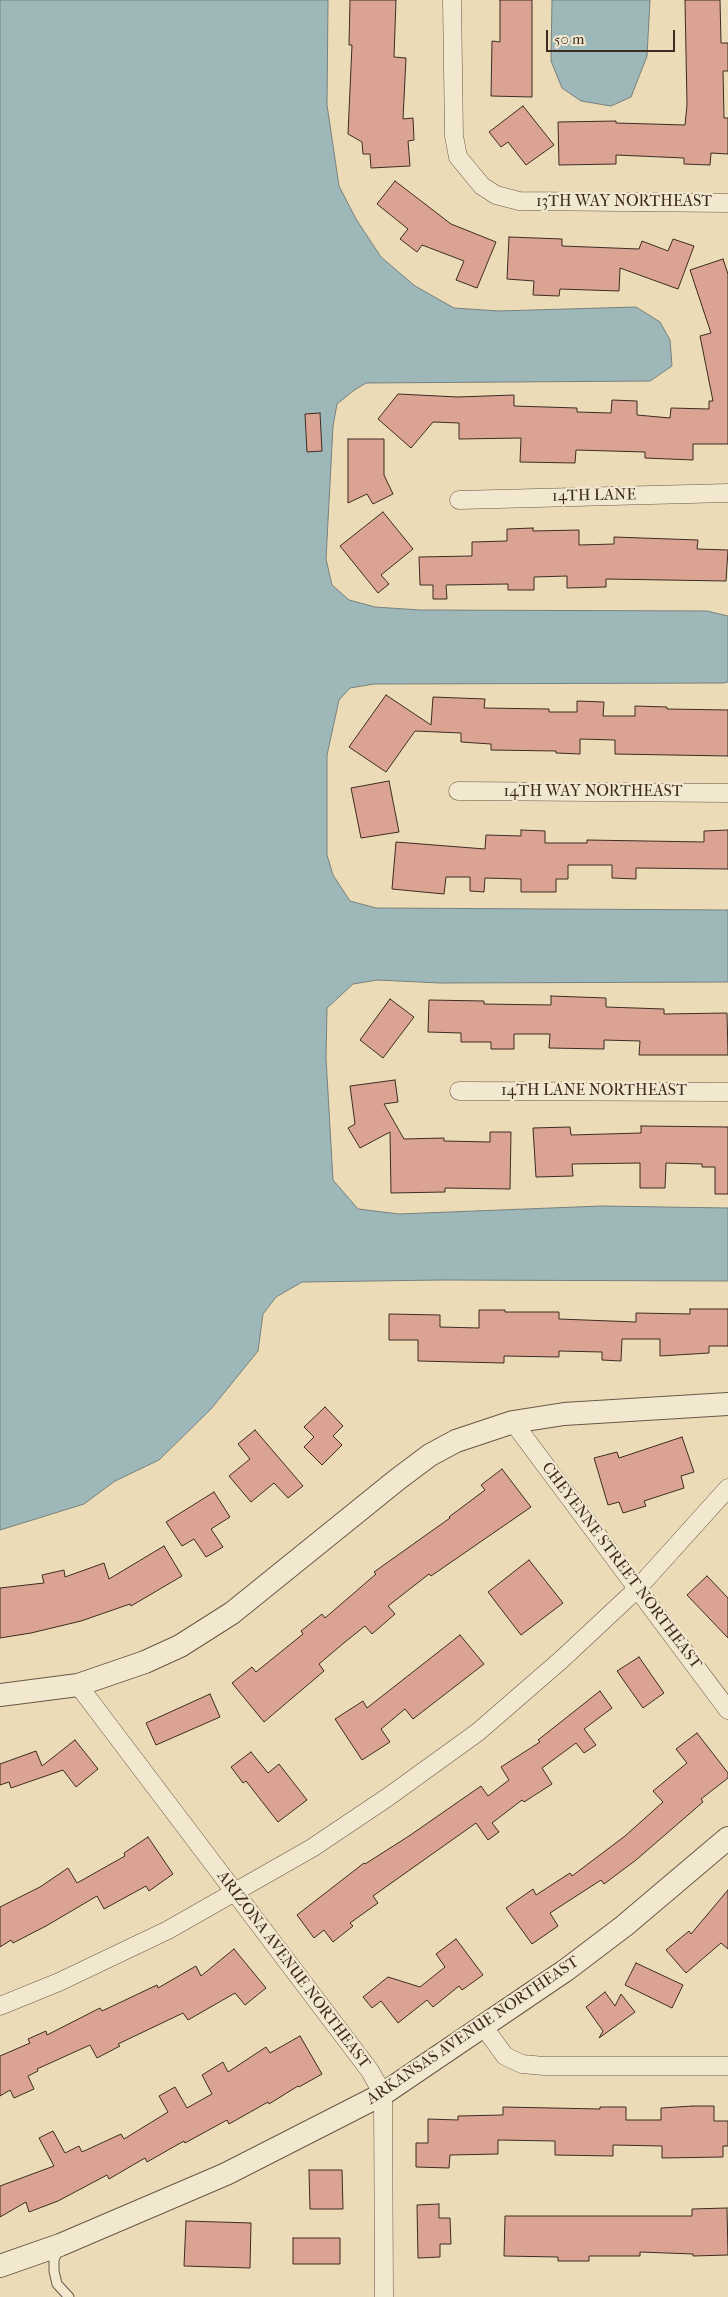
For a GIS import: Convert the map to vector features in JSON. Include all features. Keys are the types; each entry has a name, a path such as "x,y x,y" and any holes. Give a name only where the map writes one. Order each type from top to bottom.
{"street":[{"name":"13TH WAY NORTHEAST","path":"452,0 454,136 458,157 482,186 496,195 519,201 728,203"},
{"name":"14TH LANE","path":"459,500 728,494"},
{"name":"14TH WAY NORTHEAST","path":"458,791 728,793"},
{"name":"14TH LANE NORTHEAST","path":"459,1091 728,1092"},
{"path":"0,1695 78,1685 145,1662 204,1632 298,1562 430,1455 456,1441 513,1422 564,1414 728,1404"},
{"name":"CHEYENNE STREET NORTHEAST","path":"513,1422 728,1710"},
{"path":"0,2006 116,1955 235,1893 312,1848 388,1797 478,1732 561,1660 637,1589 728,1488"},
{"name":"ARIZONA AVENUE NORTHEAST","path":"78,1685 370,2071 383,2094 384,2297"},
{"name":"ARKANSAS AVENUE NORTHEAST","path":"0,2266 60,2246 226,2174 383,2094 566,1970 624,1926 728,1838"},
{"path":"483,2026 505,2056 522,2064 554,2066 728,2066"}],"lane":[{"path":"60,2246 54,2260 54,2271 57,2284 68,2297"}],"water":[{"path":"0,0 328,0 327,105 339,186 356,219 381,257 415,286 454,308 499,311 636,307 660,322 670,340 672,366 650,381 366,383 353,391 337,404 333,426 326,559 332,585 349,600 375,607 420,610 707,611 728,616 728,682 374,684 350,688 339,700 327,755 327,855 333,875 350,901 376,908 728,910 728,982 440,983 377,980 353,984 327,1008 326,1058 333,1180 358,1209 399,1214 601,1206 728,1208 728,1281 441,1280 302,1282 276,1297 263,1314 258,1351 211,1409 159,1460 115,1481 84,1504 0,1530"},
{"path":"552,0 650,0 647,56 631,97 611,106 581,101 562,88 551,61"}],"building":[{"path":"350,0 396,0 394,57 406,58 403,119 413,118 414,140 408,141 410,166 371,168 370,154 363,154 362,142 348,134 352,45 349,45"},
{"path":"500,0 532,0 532,97 491,96 492,41 500,42"},
{"path":"685,0 720,0 721,43 728,43 728,71 723,71 724,118 728,118 728,154 711,153 710,165 684,164 684,158 616,155 616,164 559,165 558,122 616,121 616,123 685,125 687,105"},
{"path":"523,106 554,145 526,165 508,142 501,147 489,132"},
{"path":"395,181 451,224 496,242 477,288 456,280 464,261 422,245 417,252 400,239 408,229 377,204"},
{"path":"509,237 562,239 562,246 639,249 642,241 668,251 673,239 694,246 678,289 620,268 619,291 560,289 559,296 533,295 534,281 507,279"},
{"path":"723,259 728,274 728,444 693,444 693,460 645,458 645,452 576,450 575,463 520,462 521,438 459,439 459,423 433,422 411,448 378,419 398,394 458,397 514,395 514,406 577,408 577,412 611,413 612,400 637,401 637,415 670,418 671,408 709,409 709,401 713,401 700,336 711,333 690,270"},
{"path":"320,413 322,451 307,452 305,414"},
{"path":"348,439 384,439 384,475 393,494 373,504 367,494 348,503"},
{"path":"383,512 413,549 381,575 389,584 378,593 340,546"},
{"path":"533,528 533,531 579,530 579,545 614,544 614,537 698,540 697,549 728,550 726,581 606,579 606,587 567,588 567,576 534,577 534,590 508,590 508,584 446,585 447,599 433,599 433,585 420,585 419,557 472,556 472,542 507,541 507,529"},
{"path":"386,695 431,725 433,697 485,699 484,708 549,709 549,712 577,712 577,701 604,702 603,716 635,716 635,706 667,707 667,709 728,710 728,756 615,754 615,740 580,739 580,754 556,753 556,751 491,750 491,744 461,742 461,733 415,731 386,772 349,747"},
{"path":"389,781 399,832 361,838 351,788"},
{"path":"521,830 545,831 545,843 587,843 587,840 704,842 704,831 728,830 728,869 636,868 636,879 612,878 612,865 568,865 568,879 556,879 556,892 521,892 521,879 485,878 484,892 470,891 470,877 446,877 444,894 392,889 396,842 485,849 486,835 521,836"},
{"path":"551,996 606,998 606,1007 664,1009 664,1014 727,1013 728,1055 639,1055 640,1041 604,1040 604,1049 549,1048 550,1034 514,1034 514,1049 491,1049 491,1042 461,1042 461,1033 428,1032 429,1000 484,1001 484,1004 551,1005"},
{"path":"390,999 414,1017 383,1058 360,1040"},
{"path":"395,1080 398,1102 384,1104 404,1139 444,1138 444,1141 490,1142 490,1132 511,1132 510,1189 445,1188 445,1192 391,1193 390,1132 360,1148 348,1128 355,1124 350,1086"},
{"path":"641,1126 728,1127 728,1194 715,1194 715,1167 702,1167 702,1164 666,1163 665,1188 640,1188 640,1163 572,1164 573,1176 536,1177 533,1128 570,1127 571,1135 641,1133"},
{"path":"690,1309 728,1309 728,1346 709,1346 709,1353 660,1356 660,1339 622,1339 621,1361 602,1360 602,1352 559,1351 559,1357 504,1356 504,1363 418,1361 418,1340 389,1340 389,1314 440,1315 440,1327 479,1328 479,1310 559,1312 559,1319 636,1322 636,1313 690,1314"},
{"path":"325,1407 343,1426 333,1436 342,1445 322,1465 304,1447 314,1437 304,1427"},
{"path":"255,1430 303,1486 288,1498 274,1483 251,1502 229,1476 250,1459 238,1444"},
{"path":"682,1437 694,1472 681,1476 684,1488 644,1501 646,1506 623,1513 619,1502 608,1505 594,1458 617,1452 619,1458"},
{"path":"502,1469 531,1507 431,1576 429,1574 388,1606 395,1614 372,1634 365,1626 345,1642 319,1664 324,1671 264,1722 232,1683 252,1667 256,1672 303,1634 301,1631 322,1614 325,1618 376,1574 374,1572 450,1518 485,1490 481,1485"},
{"path":"214,1492 230,1517 211,1529 223,1547 206,1557 194,1539 182,1546 166,1522"},
{"path":"164,1546 182,1576 131,1606 130,1604 81,1621 0,1638 0,1588 44,1583 42,1575 64,1570 65,1577 104,1563 109,1579"},
{"path":"529,1560 563,1603 521,1635 488,1592"},
{"path":"707,1576 728,1598 728,1638 687,1595"},
{"path":"460,1635 484,1664 413,1719 405,1709 381,1729 390,1742 362,1760 335,1719 363,1701 367,1708"},
{"path":"639,1657 664,1693 643,1708 617,1671"},
{"path":"600,1691 612,1708 584,1729 596,1745 584,1753 576,1743 542,1768 552,1784 524,1802 522,1800 492,1823 499,1832 488,1840 476,1823 373,1896 378,1903 350,1923 353,1926 333,1942 324,1930 314,1938 297,1915 364,1863 409,1836 481,1786 488,1796 509,1780 501,1767 540,1742 538,1740"},
{"path":"210,1694 220,1717 156,1745 146,1723"},
{"path":"697,1733 728,1773 728,1778 701,1799 703,1802 636,1860 604,1884 601,1880 550,1913 558,1926 532,1944 506,1908 533,1889 536,1895 570,1873 572,1876 625,1836 663,1802 653,1791 687,1763 676,1749"},
{"path":"75,1740 98,1769 76,1787 63,1770 11,1788 9,1782 0,1785 0,1764 36,1751 42,1766"},
{"path":"251,1752 268,1773 279,1764 307,1800 278,1822 246,1781 243,1783 231,1767"},
{"path":"148,1837 173,1874 149,1891 146,1886 104,1909 97,1896 46,1926 13,1943 11,1940 0,1947 0,1907 40,1887 68,1868 77,1883 125,1856 124,1853"},
{"path":"728,1890 728,1949 721,1943 686,1973 666,1950 689,1931 691,1934"},
{"path":"456,1939 483,1975 462,1990 459,1986 433,2007 427,2000 398,2023 381,2001 372,2008 363,1997 388,1977 420,1987 445,1967 436,1954"},
{"path":"234,1949 266,1988 245,2005 235,1993 188,2020 183,2013 118,2044 120,2046 97,2058 90,2045 37,2069 38,2071 28,2076 34,2089 14,2098 10,2090 0,2096 0,2056 30,2043 28,2039 46,2031 47,2035 100,2008 102,2011 157,1985 158,1988 196,1966 201,1976"},
{"path":"636,1963 683,1985 672,2008 625,1985"},
{"path":"605,1992 615,2006 621,1994 635,2012 599,2038 603,2031 586,2007"},
{"path":"300,2036 322,2074 229,2124 227,2120 147,2162 145,2158 109,2179 107,2175 58,2201 29,2212 26,2202 0,2217 0,2186 54,2166 39,2138 53,2131 65,2153 79,2146 82,2152 121,2134 124,2139 168,2112 159,2096 175,2087 187,2108 212,2094 202,2075 223,2062 228,2072 266,2047 270,2053"},
{"path":"714,2106 714,2121 728,2121 728,2146 723,2146 723,2157 662,2158 662,2146 613,2145 613,2156 555,2155 555,2141 498,2140 498,2154 450,2155 449,2168 416,2167 416,2143 428,2143 428,2119 458,2120 458,2116 503,2115 503,2107 600,2109 600,2107 626,2107 626,2120 661,2120 661,2108"},
{"path":"309,2170 342,2170 343,2209 310,2209"},
{"path":"439,2204 439,2218 450,2218 451,2244 440,2244 440,2257 418,2258 417,2205"},
{"path":"727,2208 728,2255 693,2256 693,2254 640,2252 640,2256 589,2256 589,2261 558,2261 558,2257 504,2256 505,2216 692,2216 692,2209"},
{"path":"186,2221 251,2223 250,2268 184,2266"},
{"path":"293,2238 340,2238 340,2264 293,2264"}]}
